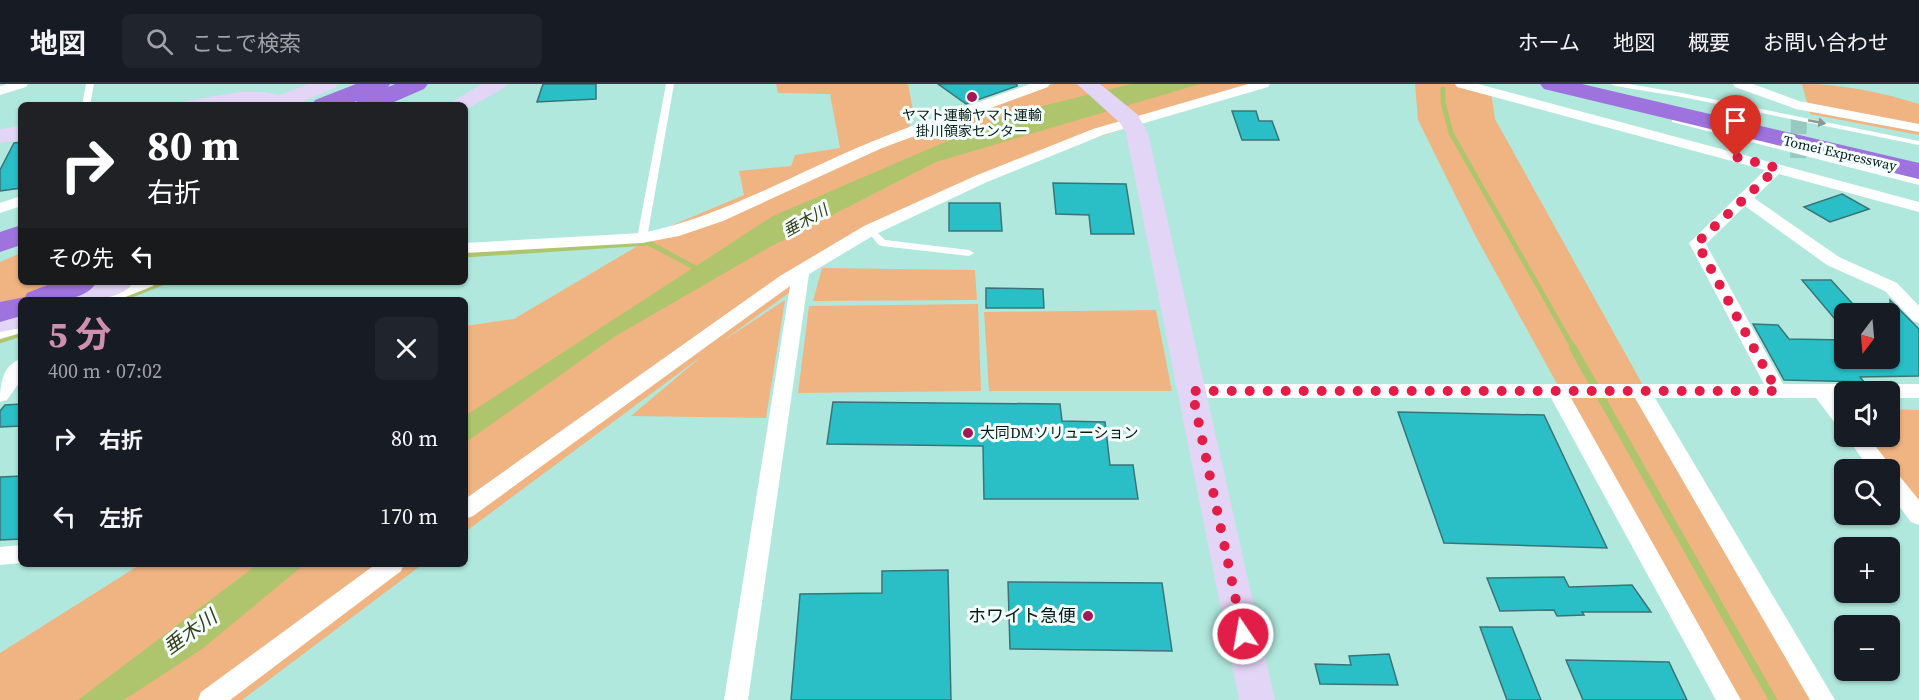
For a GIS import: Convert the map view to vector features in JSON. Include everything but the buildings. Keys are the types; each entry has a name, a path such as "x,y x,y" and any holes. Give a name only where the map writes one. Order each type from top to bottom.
{"highway":[{"path":"332,102 378,84"},
{"name":"Tomei Expressway","path":"1552,84 1599,89 1919,156"},
{"path":"375,102 425,86"},
{"path":"404,102 425,86"},
{"name":"Tomei Expressway","path":"1599,89 1919,171"},
{"path":"0,228 18,221"},
{"path":"0,243 18,235"},
{"path":"0,255 18,248"},
{"path":"45,297 75,285"},
{"path":"0,312 18,307"}],"street":[{"path":"0,91 21,84"},
{"path":"284,102 328,84"},
{"path":"465,102 497,84"},
{"path":"468,248 642,238 673,232 717,217 877,145 1043,84"},
{"path":"1087,84 1130,121 1137,133 1257,700"},
{"path":"468,508 801,271 870,230 981,179 1098,132 1263,84"},
{"path":"1462,84 1777,168 1798,166 1919,207"},
{"path":"1740,84 1797,110 1919,128"},
{"path":"1789,84 1797,110"},
{"path":"214,102 244,98 268,99 275,102"},
{"path":"0,136 18,133"},
{"path":"1777,168 1697,243 1777,391"},
{"path":"1744,198 1833,261 1890,287 1919,317"},
{"path":"0,208 18,202"},
{"path":"736,700 801,271"},
{"path":"83,297 113,285"},
{"path":"109,297 139,285"},
{"path":"0,323 18,320"},
{"path":"0,333 18,328"},
{"path":"0,395 18,370"},
{"path":"1192,391 1919,391"},
{"path":"1568,391 1729,700"},
{"path":"1636,391 1823,700"},
{"path":"1821,392 1834,408"},
{"path":"1864,447 1874,459"},
{"path":"1900,492 1919,516"},
{"path":"0,556 18,554"},
{"path":"210,700 389,567"}],"lane":[{"path":"87,102 90,84"},
{"path":"642,238 670,84"},
{"path":"1615,84 1682,95 1919,143"},
{"path":"1599,89 1712,131 1919,182"},
{"path":"870,230 882,243 969,253"}],"shaded area":[{"path":"776,84 908,84 913,110 908,133 1002,99 1053,84 1263,84 1040,156 797,269 789,293 721,342 785,300 766,418 631,416 702,356 468,530 468,326 514,319 673,225 744,195 739,171 791,166 795,155 840,148 830,94 778,93"},
{"path":"1415,84 1462,84 1491,92 1495,119 1740,560 1822,700 1731,700 1475,235 1418,120"},
{"path":"1802,84 1832,85 1919,104 1919,135 1810,114"},
{"path":"18,254 18,285 59,285 25,297 18,297 18,300 0,306 0,262"},
{"path":"822,268 975,270 977,300 813,301"},
{"path":"978,304 981,391 798,393 809,306"},
{"path":"1156,310 1172,391 989,391 984,312"},
{"path":"1900,409 1919,410 1919,515 1900,486 1900,459 1879,459 1866,447 1900,447"},
{"path":"136,567 419,567 242,700 0,700 0,653"}],"water":[{"name":"垂木川","path":"1131,84 1200,84 936,162 768,248 614,337 468,441 468,414 773,216 1010,114"},
{"name":"垂木川","path":"254,567 301,567 202,649 124,700 78,700"}],"waterway":[{"path":"1443,89 1443,102 1451,133 1574,349"},
{"path":"468,255 649,243 701,271"},
{"path":"127,297 157,285"},
{"path":"0,341 18,335"},
{"path":"1573,348 1773,700"}],"tunnel":[{"path":"1798,158 1799,115"}],"place":[{"name":"ヤマト運輸ヤマト運輸 掛川領家センター","path":"972,97"},
{"name":"大同DMソリューション","path":"968,433"},
{"name":"ホワイト急便","path":"1088,616"}],"route":[{"path":"1243,634 1192,391 1777,391 1697,243 1777,168 1736,157"}]}
